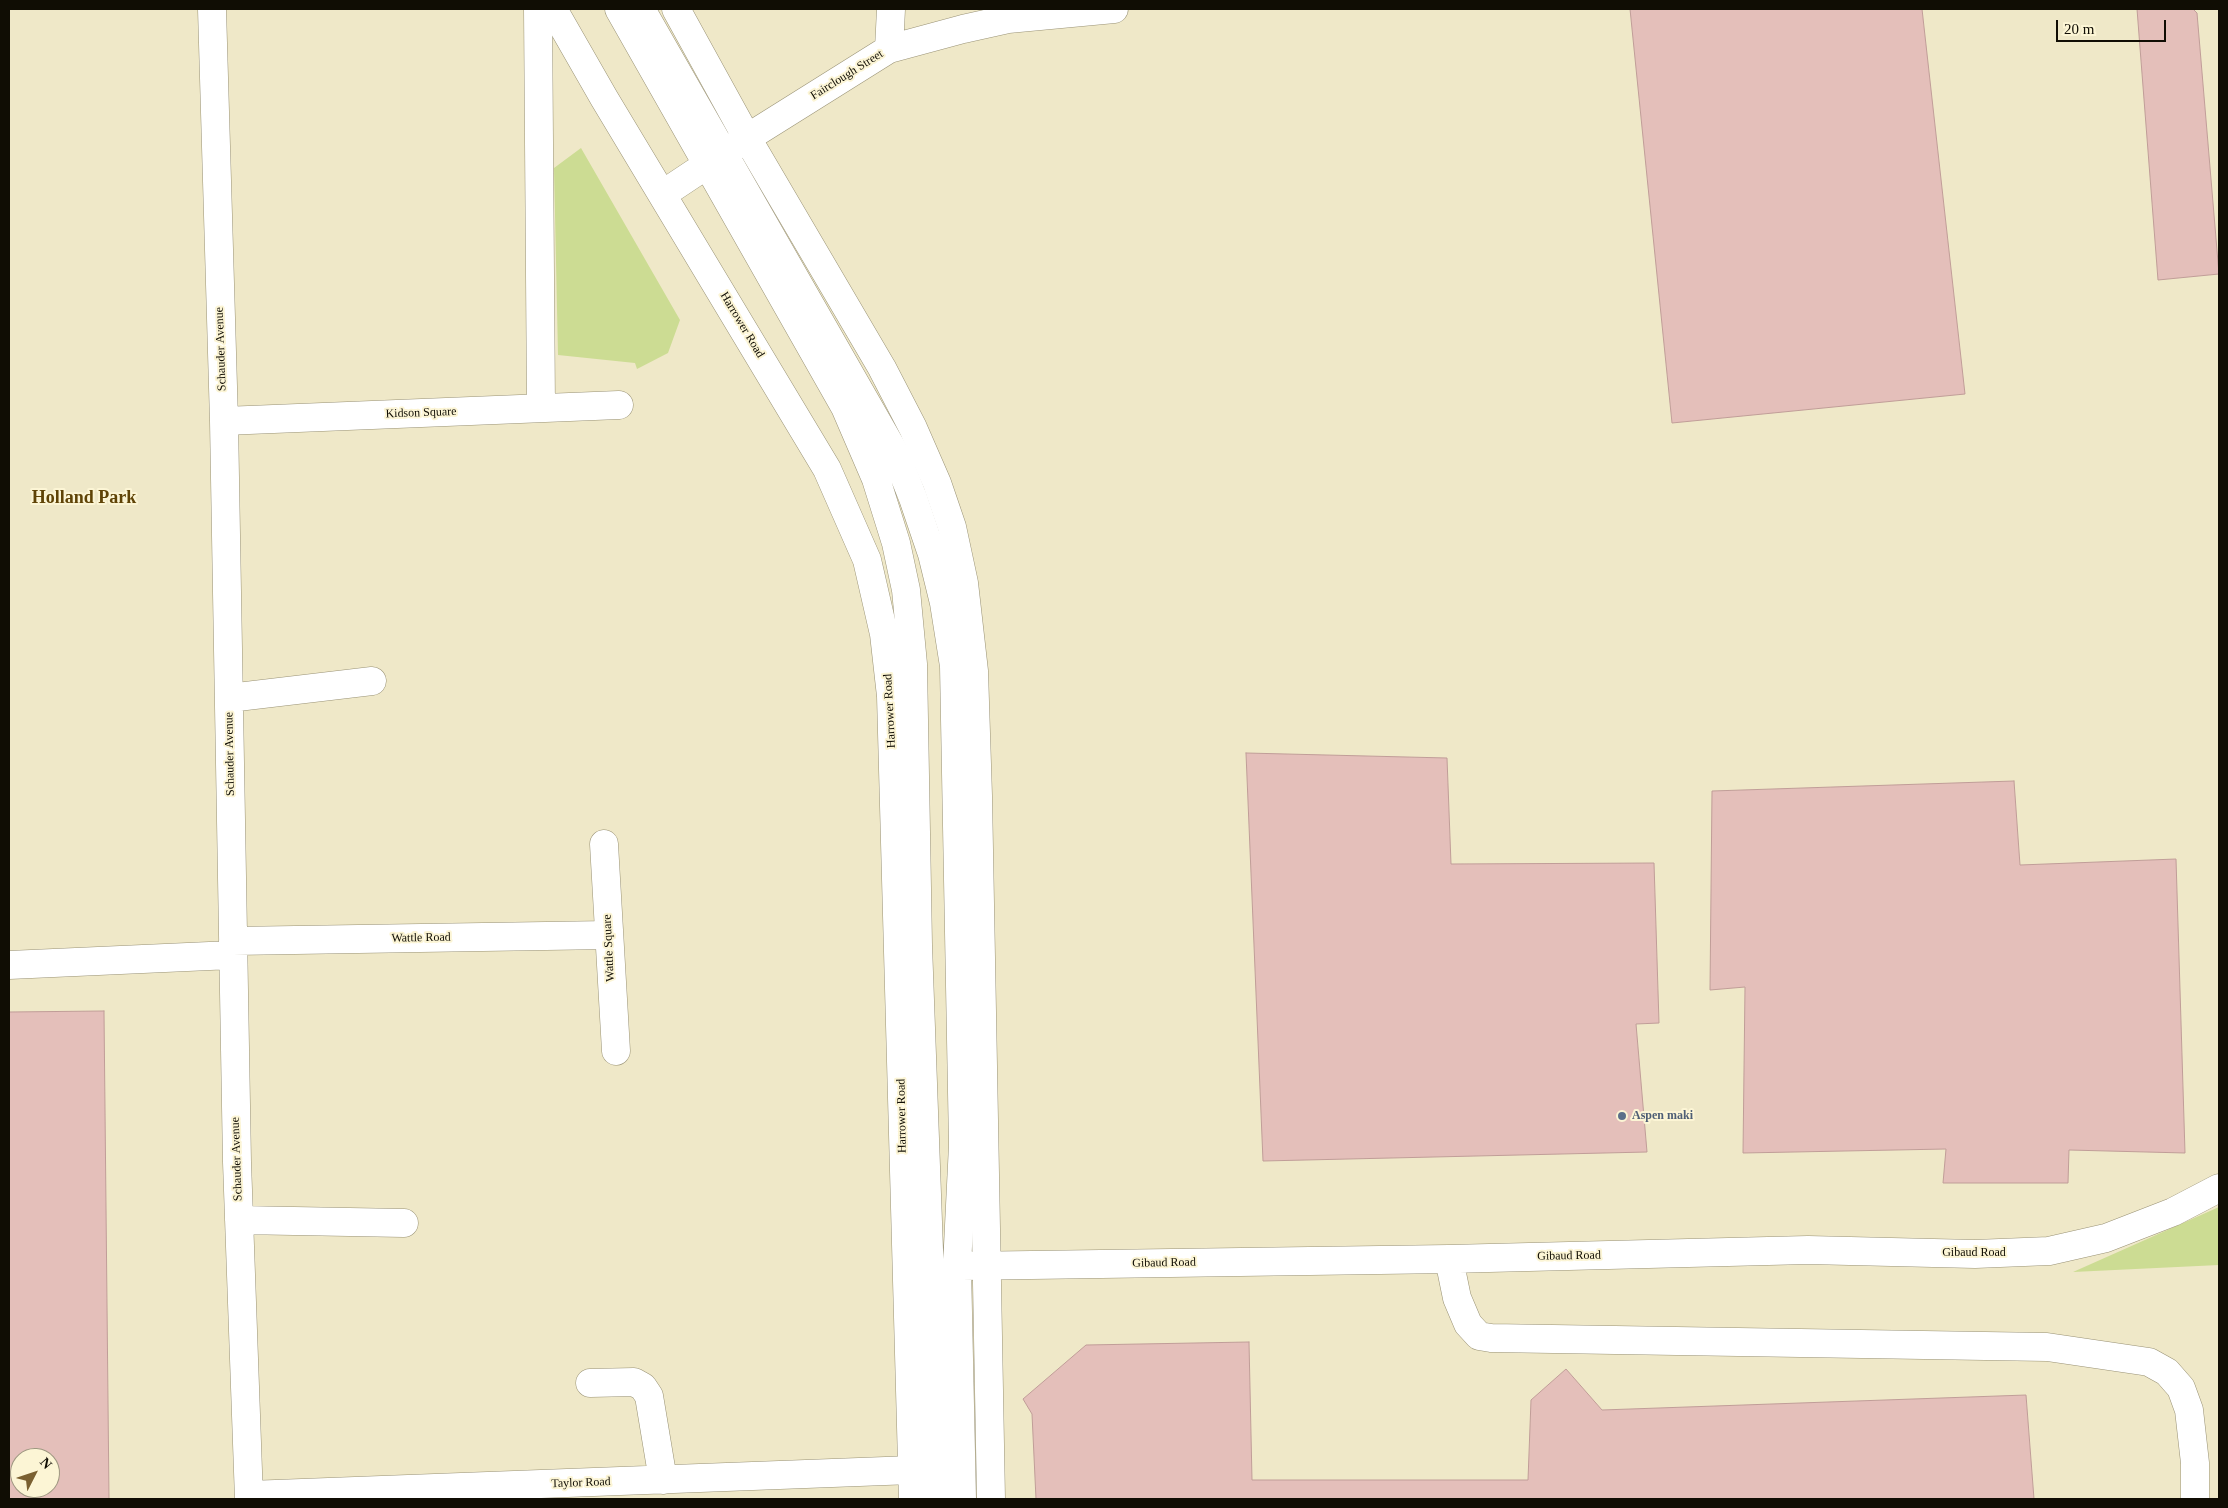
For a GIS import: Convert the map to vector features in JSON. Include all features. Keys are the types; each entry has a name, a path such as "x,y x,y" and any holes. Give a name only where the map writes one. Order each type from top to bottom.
{"street":[{"name":"Schauder Avenue","path":"212,9 224,421 232,948 249,1497"},
{"path":"538,9 541,408"},
{"name":"Harrower Road","path":"553,9 604,98 827,469 867,560 884,634 891,696 918,1264 912,1470 913,1499"},
{"path":"619,9 716,159 896,456 932,554 944,603 954,666 963,1145 957,1266 962,1499"},
{"path":"641,9 716,159 845,407 878,488 896,543 904,581 913,664 918,945 918,1264 938,1499"},
{"path":"676,9 747,138 840,294 913,428 937,484 952,527 964,583 974,681 988,1266 991,1499"},
{"path":"889,49 891,9"},
{"name":"Fairclough Street","path":"663,194 747,138 889,49 963,28 1008,19 1114,9"},
{"name":"Kidson Square","path":"224,421 619,405"},
{"path":"229,698 372,681"},
{"name":"Wattle Square","path":"604,844 616,1051"},
{"name":"Wattle Road","path":"9,965 232,948 608,935"},
{"name":"Gibaud Road","path":"918,1264 988,1266 1448,1259 1808,1250 1975,1254 2049,1251 2106,1238 2173,1212 2219,1188"},
{"path":"239,1220 404,1223"},
{"path":"1448,1259 1457,1298 1468,1324 1479,1336 1491,1338 2047,1346 2149,1362 2167,1372 2181,1388 2188,1410 2195,1463 2195,1499"},
{"path":"590,1383 634,1382 643,1387 649,1396 663,1480"},
{"name":"Taylor Road","path":"249,1497 912,1470"}],"green space":[{"path":"581,148 680,320 668,353 637,369 635,363 558,355 554,168"},
{"path":"2219,1207 2219,1265 2073,1272"}],"building":[{"path":"1630,9 1922,9 1965,394 1672,423"},
{"path":"2137,9 2193,9 2197,13 2219,274 2158,280"},
{"path":"1246,753 1447,758 1451,864 1654,863 1659,1023 1636,1024 1647,1152 1263,1161"},
{"path":"2014,781 2020,865 2176,859 2185,1153 2069,1150 2068,1183 1943,1183 1946,1149 1743,1153 1745,987 1710,990 1712,791"},
{"path":"104,1011 109,1499 9,1499 9,1012"},
{"path":"1249,1342 1252,1480 1528,1480 1531,1400 1566,1369 1602,1410 2026,1395 2034,1499 1036,1499 1032,1414 1023,1399 1086,1345"}],"place":[{"name":"Aspen maki","path":"1622,1116"}],"district":[{"name":"Holland Park","path":"84,498"}]}
